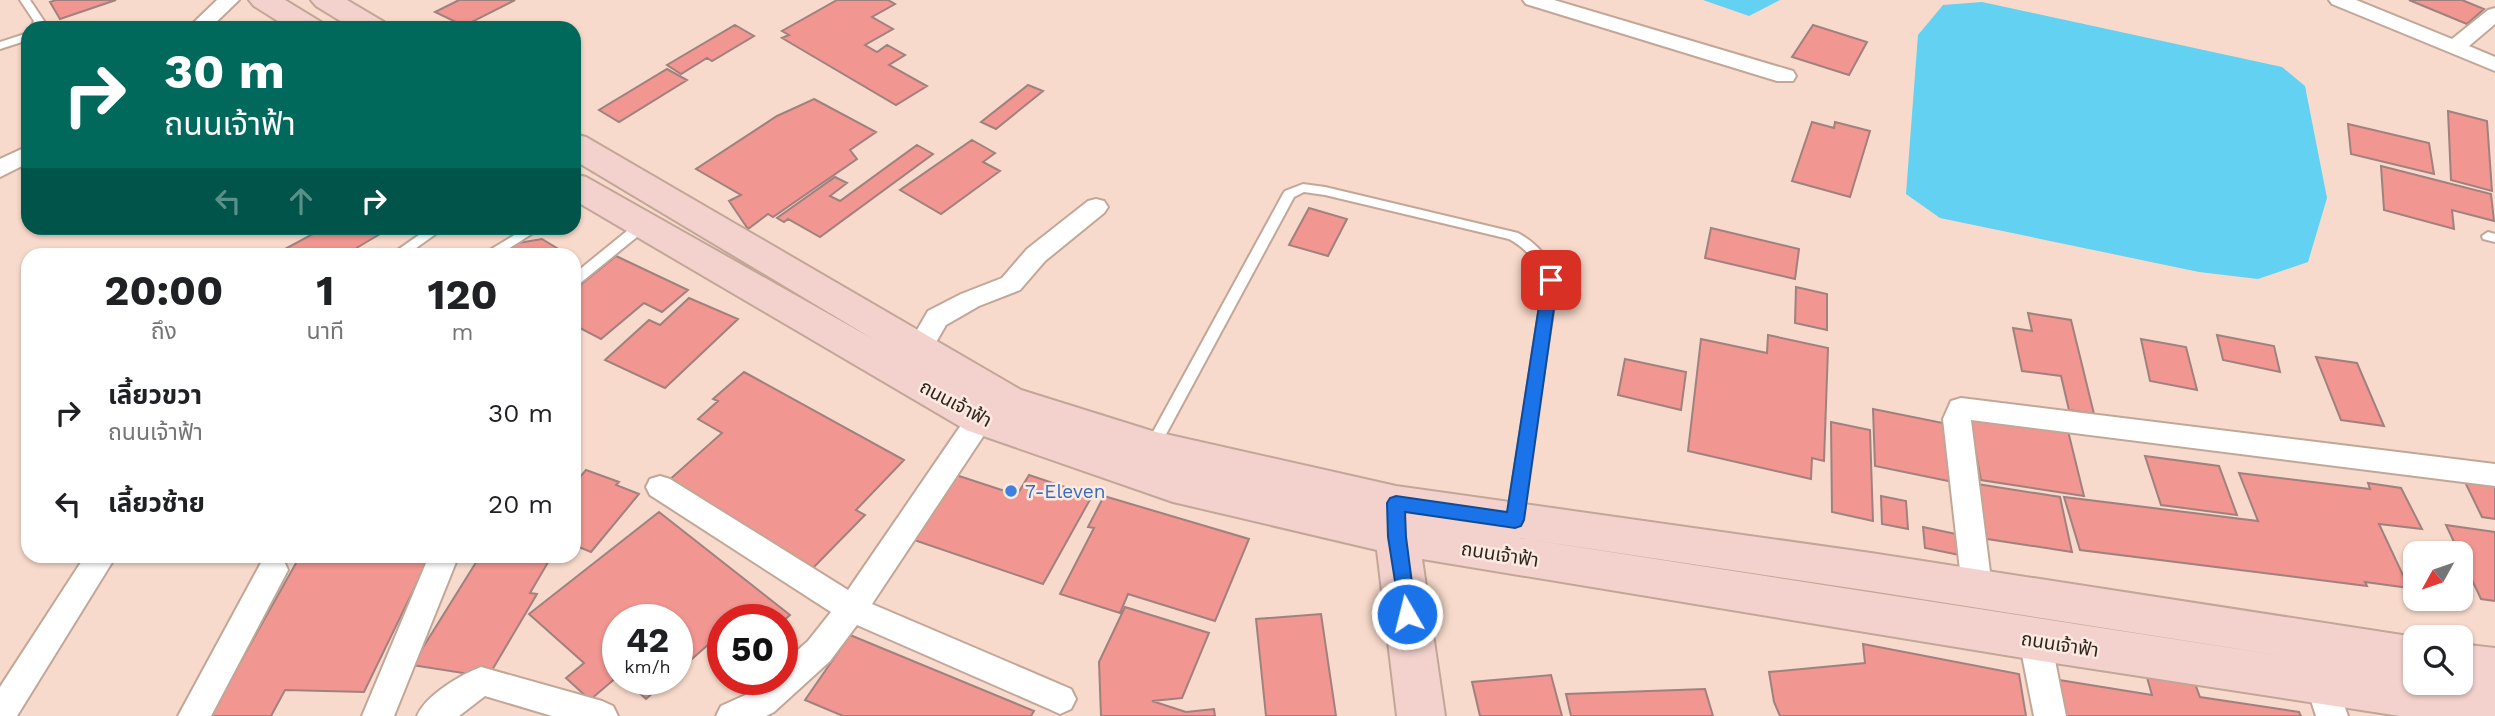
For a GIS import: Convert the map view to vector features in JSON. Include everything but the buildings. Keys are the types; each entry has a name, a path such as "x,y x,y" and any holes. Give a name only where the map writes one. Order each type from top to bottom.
{"main road":[{"path":"326,0 361,21"},
{"path":"269,1 299,21"},
{"name":"ถนนเจ้าฟ้า","path":"581,149 1007,401 1396,520 1515,520 1976,588 2403,655"},
{"name":"ถนนเจ้าฟ้า","path":"581,195 643,225 980,419 1173,485 1396,520 2035,640 2327,699 2495,709"},
{"path":"1396,520 1421,716"},
{"path":"2473,666 2495,669"}],"street":[{"path":"206,21 229,0"},
{"path":"1533,0 1785,76"},
{"path":"2339,0 2495,65"},
{"path":"2480,0 2495,6"},
{"path":"2454,48 2495,14"},
{"path":"1,163 21,156"},
{"path":"919,349 937,318 970,300 1011,284 1036,255 1096,207"},
{"path":"1976,588 1957,419 1961,408 2495,475"},
{"path":"732,716 763,702 819,652 852,609 980,419"},
{"path":"660,487 852,609 1060,699"},
{"path":"0,715 97,563"},
{"path":"378,716 440,563"},
{"path":"194,716 273,570"},
{"path":"2035,640 2050,716"},
{"path":"433,716 481,681 602,716"}],"lane":[{"path":"25,0 40,21"},
{"path":"0,46 21,38"},
{"path":"1152,447 1289,194 1303,188 1325,191 1513,236 1531,245 1544,259 1551,280 1515,520"},
{"path":"581,275 643,225"},
{"path":"407,248 427,235"},
{"path":"500,248 523,235"}],"water":[{"path":"1703,0 1780,0 1749,16"},
{"path":"1982,2 2282,67 2305,86 2327,198 2308,262 2258,279 2199,272 1940,218 1906,194 1918,35 1943,5"}],"place":[{"name":"7-Eleven","path":"1011,491"}],"route":[{"path":"1407,614 1397,537 1396,503 1515,520 1551,280"}]}
